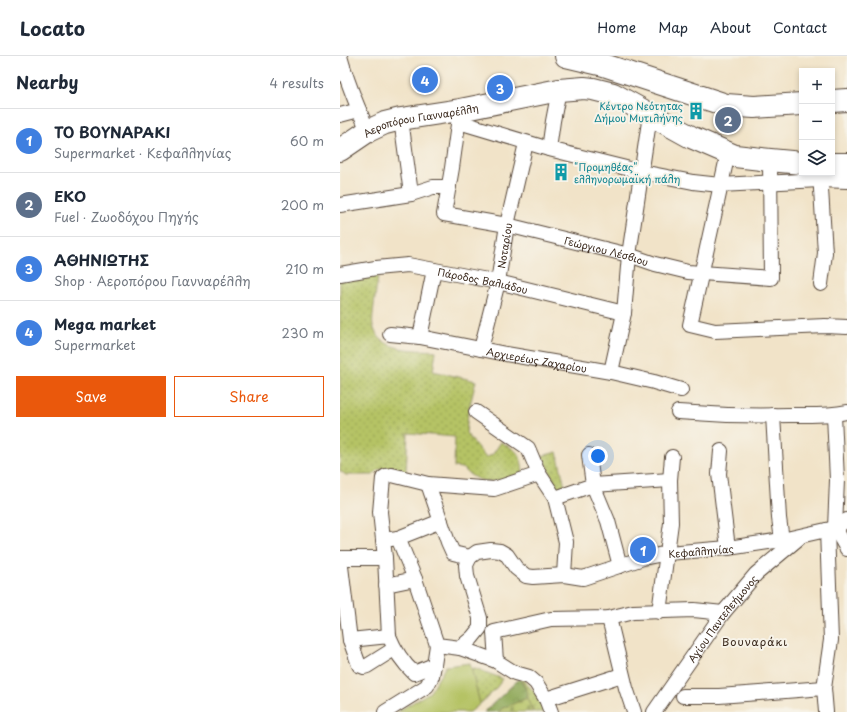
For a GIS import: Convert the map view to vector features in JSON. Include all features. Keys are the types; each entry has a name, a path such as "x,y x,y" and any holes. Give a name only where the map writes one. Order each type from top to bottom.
{"main road":[{"path":"566,56 604,65 726,105 754,107 799,104"},
{"name":"Αεροπόρου Γιανναρέλλη","path":"340,150 368,131 385,123 401,119 459,116 559,90 584,88 613,94 691,137 735,156 799,162"},
{"path":"835,101 847,100"},
{"path":"835,168 847,164"}],"street":[{"path":"340,56 346,76 368,131"},
{"path":"549,149 552,121 559,90"},
{"path":"340,114 359,110"},
{"path":"611,372 624,313 629,256 650,115"},
{"path":"340,205 411,194 433,187 449,187 459,116 526,143 642,172 693,182 720,185 770,182 802,176"},
{"path":"401,119 411,194"},
{"name":"Νοταρίου","path":"481,349 498,282 507,225 526,143"},
{"path":"728,153 690,325 715,330 825,326 847,327"},
{"path":"770,160 770,182"},
{"path":"821,284 824,253 824,176"},
{"path":"834,176 847,181"},
{"name":"Γεώργιου Λέσβιου","path":"449,187 444,214 507,225 629,256 672,269 688,272 771,278 770,182"},
{"name":"Πάροδος Βαλιάδου","path":"340,274 408,265 498,282 624,313"},
{"path":"420,338 434,270"},
{"name":"Αρχιερέως Ζαχαρίου","path":"390,334 420,338 579,368 611,372 681,390"},
{"path":"476,412 528,448 539,474 555,498 566,542 564,575"},
{"path":"678,412 719,415 840,413 837,480 831,529 831,640 824,688 826,712"},
{"path":"772,415 779,518 782,540"},
{"path":"721,451 719,474 728,548"},
{"path":"589,455 594,485 608,521 620,566"},
{"path":"658,612 668,553 671,523 670,480 672,457"},
{"path":"434,665 414,673 407,667 394,649 389,636 385,558 380,512 381,484 383,478 392,475 428,484 494,489 539,474"},
{"path":"555,498 594,485 670,480"},
{"path":"428,484 448,542 454,553 468,561 467,576 480,618 480,628 472,638 460,648"},
{"path":"831,529 847,520"},
{"path":"383,540 398,538 441,521"},
{"path":"831,529 847,550"},
{"name":"Κεφαλληνίας","path":"468,561 477,552 491,550 500,551 507,555 516,568 526,576 564,575 583,578 643,558 668,553 728,548 782,540 831,529"},
{"name":"Αγίου Παντελεήμονος","path":"654,712 723,613 756,574 779,553 802,536"},
{"path":"385,712 427,686 432,676 437,645 415,579 398,538"},
{"path":"385,558 340,558 350,640 356,661 361,666 367,666 394,649"},
{"path":"386,585 415,579"},
{"path":"496,661 494,632 551,619 609,618 633,612 694,610 723,613"},
{"path":"609,618 622,675 634,712"},
{"path":"350,640 389,636"},
{"path":"437,645 460,648 496,661 515,673 528,677 536,683 548,706 622,675"},
{"path":"684,696 719,696 824,688"}],"green space":[{"path":"363,276 378,277 373,310 373,326 377,335 383,341 399,348 436,351 433,371 476,381 468,413 466,433 486,458 493,454 501,442 514,450 521,460 523,472 498,481 485,481 478,479 463,469 454,467 455,437 408,433 406,472 379,469 373,475 346,475 340,471 340,278"},
{"path":"557,452 565,487 558,489 542,456"},
{"path":"470,663 480,704 470,712 397,712 430,692 446,666"},
{"path":"475,668 503,679 493,692 480,704 471,669"},
{"path":"520,678 541,699 546,712 534,712 528,698 527,690"},
{"path":"519,679 527,691 527,698 501,709 499,712 484,712"},
{"path":"527,698 533,712 499,712 501,709"}],"place":[{"name":"Mega market","path":"425,80"},
{"name":"ΑΘΗΝΙΩΤΗΣ","path":"500,88"},
{"name":"Κέντρο Νεότητας Δήμου Μυτιλήνης","path":"696,111"},
{"name":"EKO","path":"728,120"},
{"name":"\"Προμηθέας\" ελληνορωμαϊκή πάλη","path":"561,172"},
{"name":"ΤΟ ΒΟΥΝΑΡΑΚΙ","path":"643,550"}],"district":[{"name":"Βουναράκι","path":"755,641"}]}
